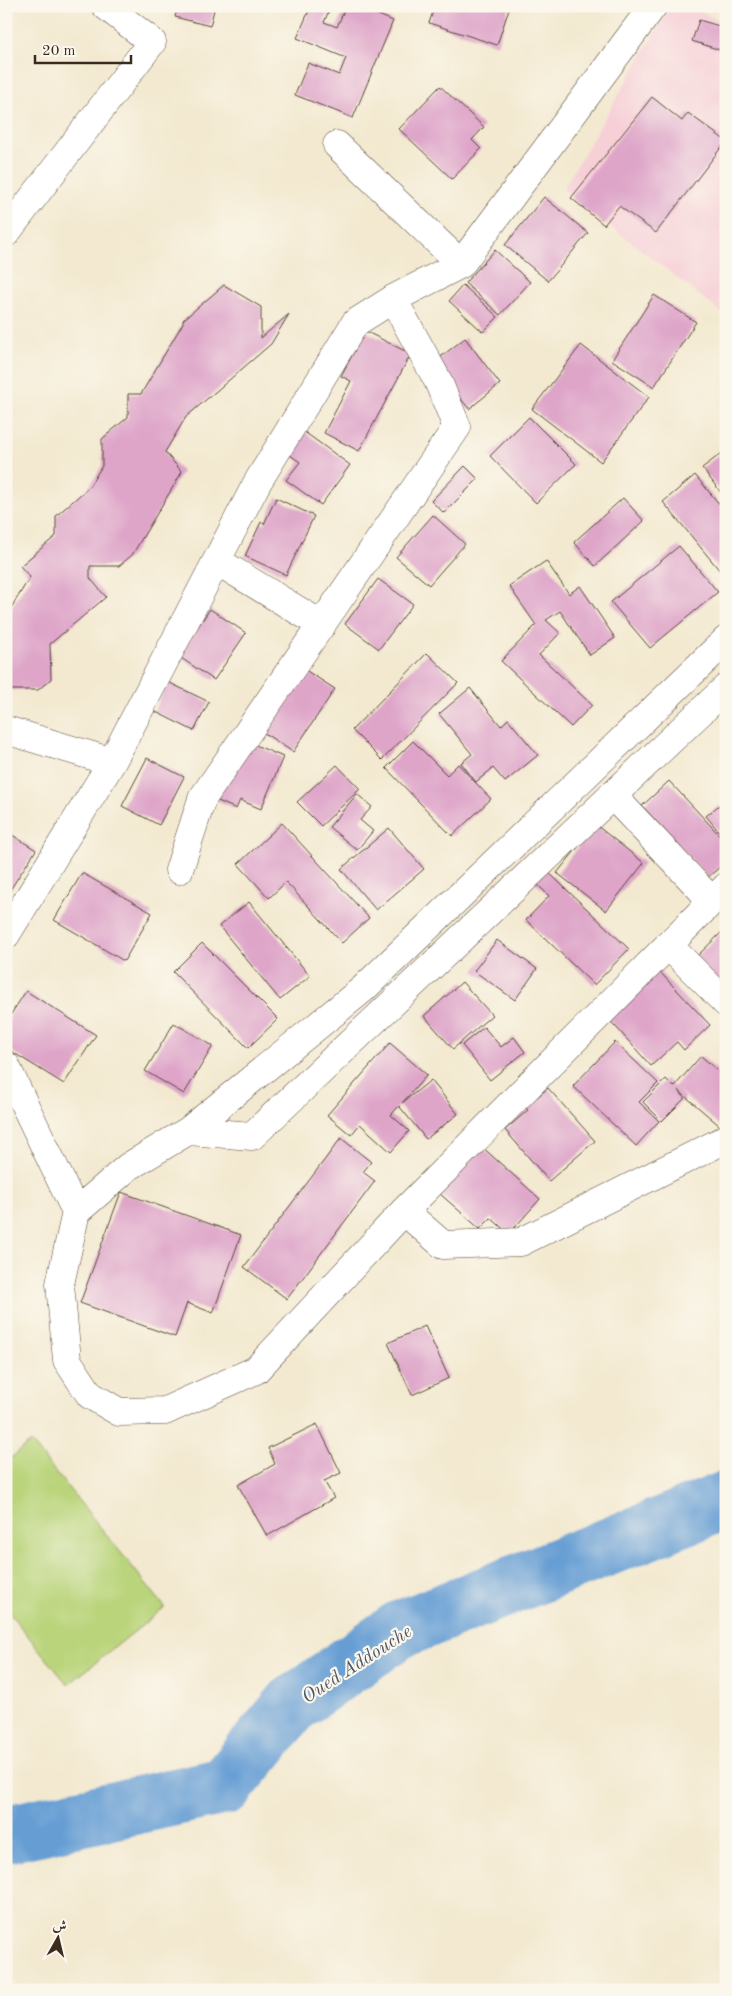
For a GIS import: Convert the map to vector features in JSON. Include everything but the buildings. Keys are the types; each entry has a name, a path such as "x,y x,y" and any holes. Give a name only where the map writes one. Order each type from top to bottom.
{"street":[{"path":"6,233 152,42 106,6"},
{"path":"6,935 112,762 257,483 355,323 393,299 461,264 653,6"},
{"path":"336,145 461,264"},
{"path":"179,870 202,799 322,626 456,427 438,381 393,299"},
{"path":"217,561 322,626"},
{"path":"612,795 719,894 404,1211 256,1370 165,1411 119,1412 90,1395 67,1360 60,1284 76,1212 128,1167 188,1131 363,988 726,640"},
{"path":"188,1131 252,1136 726,688"},
{"path":"6,730 112,762"},
{"path":"668,945 726,1003"},
{"path":"363,988 385,1010"},
{"path":"6,1066 76,1212"},
{"path":"404,1211 443,1245 521,1242 726,1138"}],"shaded area":[{"path":"671,6 690,6 726,24 726,316 563,189"}],"green space":[{"path":"31,1442 165,1607 68,1685 6,1609 6,1462"}],"waterway":[{"name":"Oued Addouche","path":"6,1834 225,1786 293,1704 399,1630 726,1500"}]}
